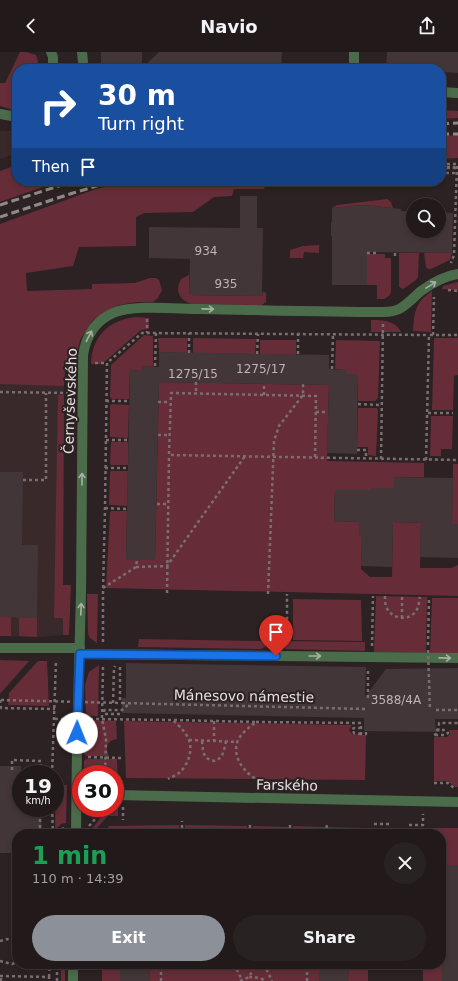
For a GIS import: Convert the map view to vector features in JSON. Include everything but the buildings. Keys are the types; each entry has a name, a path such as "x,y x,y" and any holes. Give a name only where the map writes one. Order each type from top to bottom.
{"street":[{"path":"51,52 52,64"},
{"path":"354,52 354,64"},
{"path":"446,92 458,93"},
{"path":"0,114 12,116"},
{"name":"Černyševského","path":"77,765 82,584 83,355 88,336 95,326 104,318 124,309 394,311 401,308 434,283 448,276 458,274"},
{"path":"0,648 57,648 80,651 458,658"},
{"name":"Farského","path":"124,795 458,802"},
{"name":"Černyševského","path":"76,829 77,817"},
{"path":"73,969 73,981"}],"path":[{"path":"445,266 451,263 454,255 457,181 457,164 446,165"},
{"path":"446,166 454,167 454,173 446,173"},
{"path":"446,167 458,168"},
{"path":"367,253 376,253"},
{"path":"433,335 434,290"},
{"path":"442,290 458,291"},
{"path":"103,592 107,363 142,333 458,335"},
{"path":"155,366 156,333"},
{"path":"189,333 189,353"},
{"path":"258,334 258,354"},
{"path":"298,334 298,354"},
{"path":"332,369 333,334"},
{"path":"381,459 383,335"},
{"path":"426,460 429,335"},
{"path":"196,382 196,393"},
{"path":"264,384 264,395"},
{"path":"268,594 274,441 280,426 303,395 303,384"},
{"path":"0,392 83,393"},
{"path":"23,480 46,480 46,393"},
{"path":"167,593 171,393 316,396 315,457"},
{"path":"106,401 129,401"},
{"path":"158,402 170,402"},
{"path":"358,404 381,405"},
{"path":"316,412 328,412"},
{"path":"428,413 453,413"},
{"path":"158,435 169,435"},
{"path":"106,440 128,440"},
{"path":"357,450 366,450 366,458"},
{"path":"169,455 458,460"},
{"path":"167,566 246,456"},
{"path":"106,468 128,468"},
{"path":"157,504 168,504"},
{"path":"105,508 127,509"},
{"path":"136,566 137,560"},
{"path":"103,588 136,566 167,566"},
{"path":"276,644 287,639 287,594"},
{"path":"385,596 385,606 389,612 394,616 402,618 411,617 414,614 418,607 420,598"},
{"path":"402,597 402,618"},
{"path":"429,598 428,650 430,710"},
{"path":"52,765 57,648"},
{"path":"113,703 114,668 116,666 121,668 121,702"},
{"path":"0,700 0,708 55,709"},
{"name":"Mánesovo námestie","path":"0,700 365,709"},
{"path":"120,714 104,714 104,712 105,710 122,710 130,703"},
{"path":"436,710 458,710"},
{"path":"102,719 106,739 106,765"},
{"path":"120,720 361,722 361,734"},
{"path":"168,779 179,773 188,761 190,750 189,740 173,720"},
{"path":"214,721 214,741"},
{"path":"256,722 242,734 238,742 238,760 244,770 258,780"},
{"path":"436,730 441,730 447,730 448,733 445,735 434,735 438,733 439,728 439,723 458,724"},
{"path":"364,728 352,729 354,733 366,734 366,731"},
{"path":"189,740 238,742"},
{"path":"202,740 203,752 207,759 216,761 224,753 226,741"},
{"path":"76,757 121,758"},
{"path":"12,765 12,760 41,761 41,765"},
{"path":"434,783 448,783 454,789 458,789"},
{"path":"409,825 423,825 423,812"},
{"path":"40,817 40,829"},
{"path":"52,817 52,829"},
{"path":"182,821 182,829"},
{"path":"250,822 250,829"},
{"path":"290,823 290,829"},
{"path":"326,829 327,823"},
{"path":"374,824 390,824"},
{"path":"0,941 6,939 12,940"},
{"path":"0,962 12,964"},
{"path":"49,981 50,969"},
{"path":"56,981 57,969"},
{"path":"161,969 161,981"},
{"path":"236,969 241,981 249,977 260,978 266,981"},
{"path":"249,977 253,969"},
{"path":"266,969 272,981"},
{"path":"307,969 307,981"},
{"path":"1,981 0,976 49,977"}],"shaded area":[{"path":"20,52 26,52 36,55 39,64 14,64"},
{"path":"12,69 12,110 0,106 0,83 5,83"},
{"path":"446,110 458,111 458,118 446,119"},
{"path":"0,131 12,131 12,155 0,159"},
{"path":"458,135 458,158 446,159 446,136"},
{"path":"12,167 12,186 46,186 0,202 0,171"},
{"path":"109,186 265,186 264,189 234,189 232,196 214,197 193,212 144,213 136,217 136,246 79,247 73,266 26,273 27,291 92,289 92,284 135,283 150,278 156,278 159,280 162,290 158,298 153,302 137,302 120,305 93,320 80,340 74,367 65,368 64,386 0,384 0,224 96,189"},
{"path":"387,199 391,202 393,208 363,205 332,208 337,205"},
{"path":"319,245 319,253 304,252 303,258 290,258 290,250 303,246"},
{"path":"399,253 419,253 418,277 403,289 399,287"},
{"path":"424,253 452,253 450,260 428,269 426,267"},
{"path":"367,254 385,254 385,258 391,258 391,291 390,295 384,299 377,299 377,285 367,285"},
{"path":"189,275 189,295 262,296 263,291 266,293 266,302 262,305 191,304 183,300 178,290 181,279"},
{"path":"458,282 458,290 442,289 443,286"},
{"path":"432,291 431,332 413,331 416,308 422,299"},
{"path":"0,312 68,313 64,386 63,635 37,637 0,636"},
{"path":"136,317 149,318 149,329 141,330 102,364 91,364 95,345 104,331 118,322"},
{"path":"371,320 392,323 401,332 371,332"},
{"path":"144,335 153,336 153,367 141,366 141,371 130,370 129,399 112,399 110,397 111,365"},
{"path":"158,338 187,338 187,353 159,352"},
{"path":"193,338 256,339 255,354 193,353"},
{"path":"434,338 458,338 458,375 454,376 453,410 432,410"},
{"path":"260,340 296,340 296,355 260,354"},
{"path":"336,340 380,341 378,398 375,401 358,401 358,374 347,374 346,370 335,369"},
{"path":"159,382 329,385 327,461 424,463 424,477 394,477 394,491 379,490 379,488 371,488 371,490 335,490 334,521 362,522 359,527 359,534 362,535 361,569 370,577 392,577 393,522 421,523 420,568 451,568 458,565 458,596 106,588 111,511 127,511 126,560 155,560"},
{"path":"58,395 64,395 63,585 71,585 69,635 63,635 63,618 54,618"},
{"path":"110,405 129,405 128,438 110,437"},
{"path":"358,408 377,408 378,410 376,456 368,455 368,447 357,447"},
{"path":"431,416 453,416 452,449 441,449 441,456 430,456"},
{"path":"111,442 128,442 128,465 110,464"},
{"path":"453,464 458,464 458,524 452,524"},
{"path":"111,471 128,471 127,506 109,505"},
{"path":"87,594 98,594 97,643 90,638 88,634"},
{"path":"376,596 427,597 426,653 374,652"},
{"path":"432,598 458,598 458,653 430,653"},
{"path":"293,599 361,600 362,641 293,640"},
{"path":"0,617 11,617 11,636 0,636"},
{"path":"19,617 37,618 37,637 19,636"},
{"path":"264,630 270,640 267,646 261,649 138,647 139,639 263,641"},
{"path":"284,641 365,642 365,651 285,649"},
{"path":"0,660 29,661 0,694"},
{"path":"38,661 47,661 49,706 8,705 9,693"},
{"path":"99,665 98,716 86,716 85,685 89,672"},
{"path":"86,720 116,721 117,739 111,741 107,747 109,756 86,756 84,754"},
{"path":"124,721 352,725 349,730 352,734 366,735 365,780 126,778"},
{"path":"449,730 458,730 458,787 455,787 448,781 434,781 434,737 447,737 450,734"},
{"path":"86,759 117,759 117,765 84,765 84,761"},
{"path":"64,785 67,785 66,823 61,824 56,829 55,817 64,817"},
{"path":"101,817 107,817 96,829 92,829"},
{"path":"179,825 179,829 107,829 109,826"},
{"path":"185,825 247,826 247,829 185,829"},
{"path":"253,826 288,827 288,829 253,829"},
{"path":"293,826 325,827 325,829 293,829"},
{"path":"328,827 367,829 328,829"},
{"path":"458,828 458,865 446,865 446,829 426,829"},
{"path":"61,969 65,969 65,981 61,981"},
{"path":"102,969 120,969 120,981 102,981"},
{"path":"150,969 319,969 319,981 149,981"},
{"path":"349,969 368,969 368,981 348,981"},
{"path":"423,969 442,969 442,981 423,981"}],"railway":[{"path":"446,124 458,123"},
{"path":"446,134 458,134"},
{"path":"0,205 59,186"},
{"path":"0,217 97,186"}],"route":[{"path":"77,733 80,654 276,656"}]}
